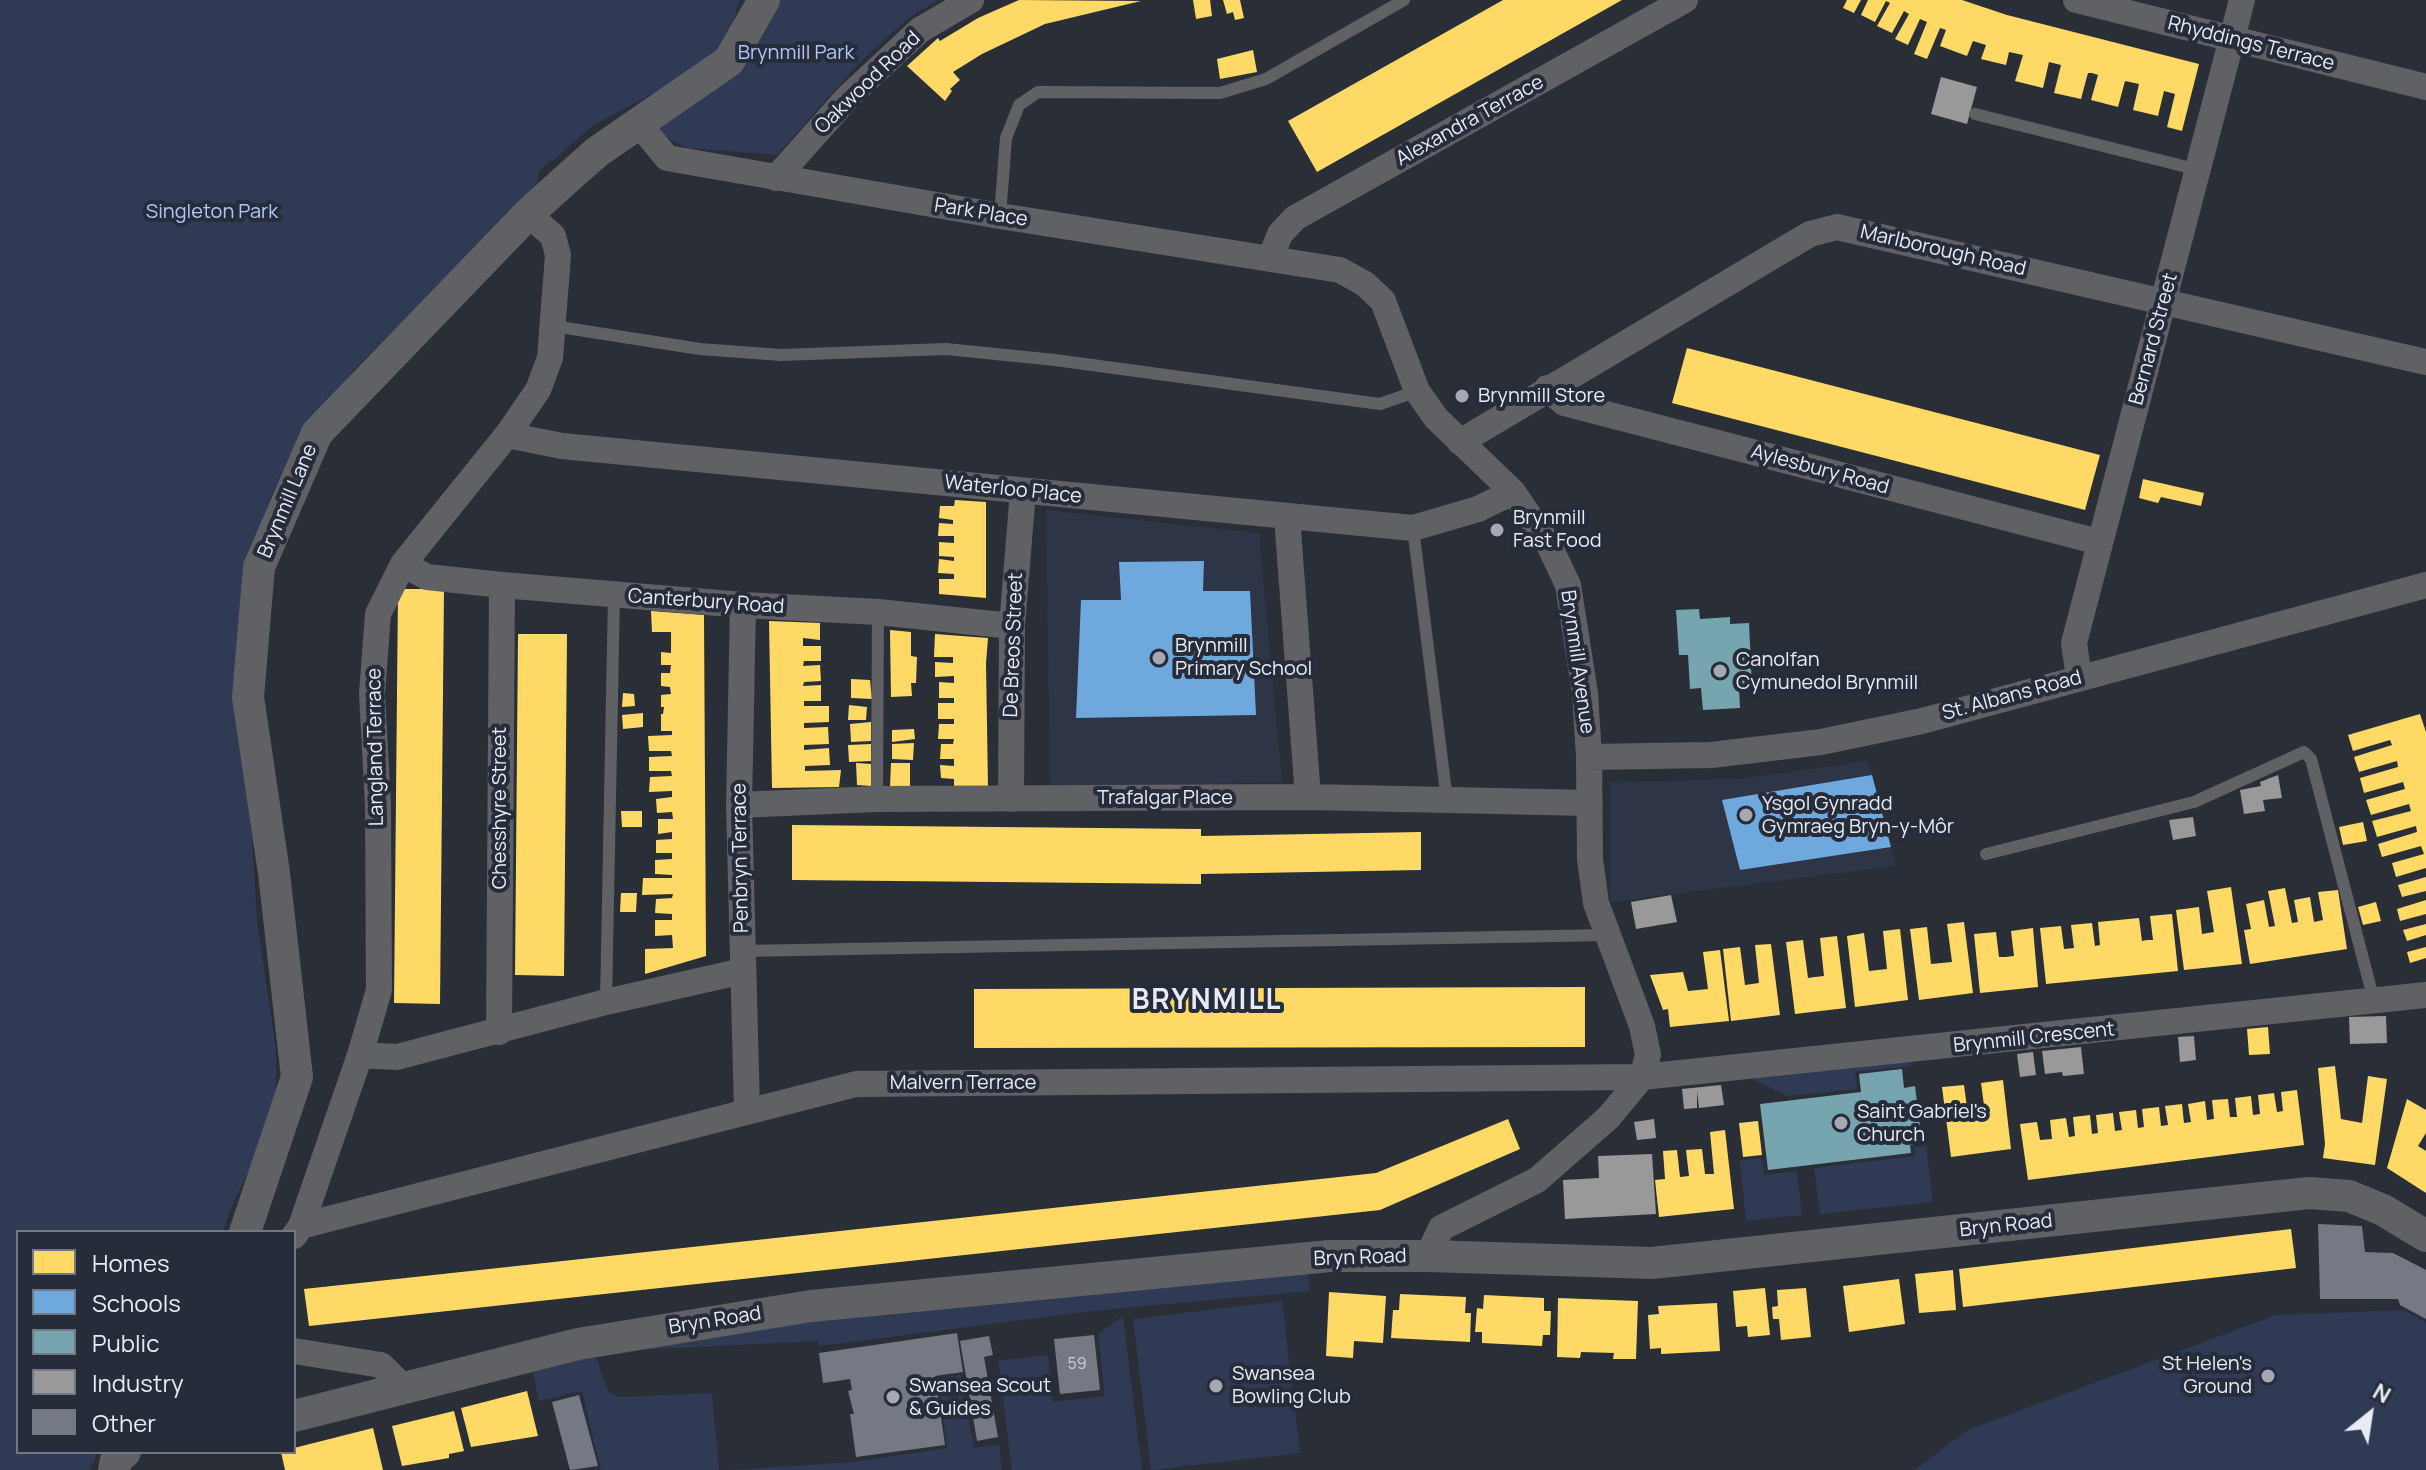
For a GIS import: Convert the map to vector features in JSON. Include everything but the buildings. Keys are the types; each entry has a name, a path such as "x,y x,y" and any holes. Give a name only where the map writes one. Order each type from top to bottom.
{"street":[{"name":"Brynmill Lane","path":"246,1230 297,1077 274,873 248,697 259,567 317,433 528,214 597,152 729,61 764,0"},
{"name":"Oakwood Road","path":"776,178 848,97 920,30 971,0"},
{"name":"Alexandra Terrace","path":"1271,257 1280,234 1295,218 1685,0"},
{"name":"Rhyddings Terrace","path":"2076,0 2426,87"},
{"name":"Bernard Street","path":"2079,678 2074,643 2242,0"},
{"name":"Park Place","path":"639,124 667,158 1000,216 1340,270"},
{"name":"Langland Terrace","path":"297,1232 360,1055 379,990 378,805 372,694 378,614 403,564 507,435 538,390 550,358 558,255 553,236 528,214"},
{"name":"Marlborough Road","path":"1460,442 1810,234 1837,227 2426,362"},
{"name":"Brynmill Avenue","path":"1340,270 1365,284 1383,301 1417,391 1436,418 1513,492 1549,545 1568,585 1585,693 1590,859 1596,903 1642,1026 1648,1055 1642,1077"},
{"name":"Aylesbury Road","path":"1547,388 1564,403 2099,542"},
{"name":"Waterloo Place","path":"507,435 562,446 1413,528 1478,509 1513,492"},
{"name":"De Breos Street","path":"1011,799 1012,626 1023,491"},
{"path":"1287,517 1308,797"},
{"name":"Canterbury Road","path":"403,564 427,577 502,585 743,605 878,612 1012,626"},
{"name":"Chesshyre Street","path":"499,1032 502,585"},
{"name":"St. Albans Road","path":"1589,757 1711,755 1821,742 1922,721 2426,585"},
{"name":"Penbryn Terrace","path":"743,605 739,805 747,1110"},
{"name":"Trafalgar Place","path":"739,805 877,799 1308,797 1590,803"},
{"path":"360,1055 397,1057 499,1032 743,961"},
{"name":"Brynmill Crescent","path":"1642,1077 2426,995"},
{"path":"1428,1256 1441,1228 1537,1180 1608,1118 1642,1077"},
{"name":"Malvern Terrace","path":"297,1232 747,1110 856,1084 1642,1077"},
{"name":"Bryn Road","path":"296,1415 578,1344 811,1306 1330,1256 1652,1263 2309,1193 2349,1196 2383,1210 2426,1236"},
{"path":"296,1351 381,1365 403,1387"}],"lane":[{"path":"1000,216 1006,138 1019,105 1038,92 1220,93 1266,79 1404,0"},
{"path":"1975,114 2199,170"},
{"path":"553,326 700,349 781,355 946,349 1055,360 1380,404 1417,391"},
{"path":"1413,528 1447,800"},
{"path":"606,1002 614,595"},
{"path":"877,799 878,612"},
{"path":"1986,854 2194,802 2304,752 2311,759 2374,1001"},
{"path":"743,961 1608,935"}],"shaded area":[{"name":"Brynmill Primary School","path":"1046,510 1259,533 1282,782 1050,788"},
{"name":"Ysgol Gynradd Gymraeg Bryn-y-Môr","path":"1868,761 1896,866 1610,902 1610,782 1739,779"}],"green space":[{"name":"Singleton Park","path":"0,0 739,0 733,24 715,54 700,68 592,126 548,162 538,173 538,182 461,278 409,316 354,370 305,433 272,494 256,536 249,783 257,922 276,1049 276,1101 266,1135 224,1230 16,1230 16,1454 96,1454 90,1470 0,1470"},
{"name":"Brynmill Park","path":"764,0 938,0 907,19 857,65 777,155 687,148 639,124 729,61"},
{"path":"1910,1053 1911,1066 1855,1072 1857,1089 1788,1096 1744,1075"},
{"path":"1926,1146 1933,1202 1820,1214 1814,1168 1915,1156 1914,1147"},
{"path":"1762,1158 1764,1175 1797,1171 1802,1215 1746,1221 1740,1160"},
{"path":"1308,1270 1309,1291 1093,1311 819,1346 818,1341 635,1350 808,1315"},
{"name":"Swansea Bowling Club","path":"1282,1301 1300,1453 1151,1470 1133,1319"},
{"name":"St Helen's Ground","path":"2404,1310 2426,1323 2426,1470 1914,1470 1968,1430 2276,1315"},
{"path":"1123,1316 1142,1470 1012,1470 998,1361 1048,1355 1053,1402 1105,1396 1098,1334"},
{"path":"595,1356 609,1393 618,1397 712,1393 719,1470 601,1470 582,1391 539,1401 533,1372"},
{"path":"961,1375 974,1448 999,1444 1002,1470 729,1470 854,1462 947,1448 938,1378"}],"place":[{"name":"Brynmill Store","path":"1462,396"},
{"name":"Brynmill Fast Food","path":"1497,530"},
{"name":"Brynmill Primary School","path":"1159,658"},
{"name":"Canolfan Cymunedol Brynmill","path":"1720,671"},
{"name":"Ysgol Gynradd Gymraeg Bryn-y-Môr","path":"1746,815"},
{"name":"Saint Gabriel's Church","path":"1841,1123"},
{"name":"St Helen's Ground","path":"2268,1376"},
{"name":"Swansea Bowling Club","path":"1216,1386"},
{"name":"Swansea Scout & Guides","path":"893,1397"}],"district":[{"name":"BRYNMILL","path":"1207,1001"}]}
